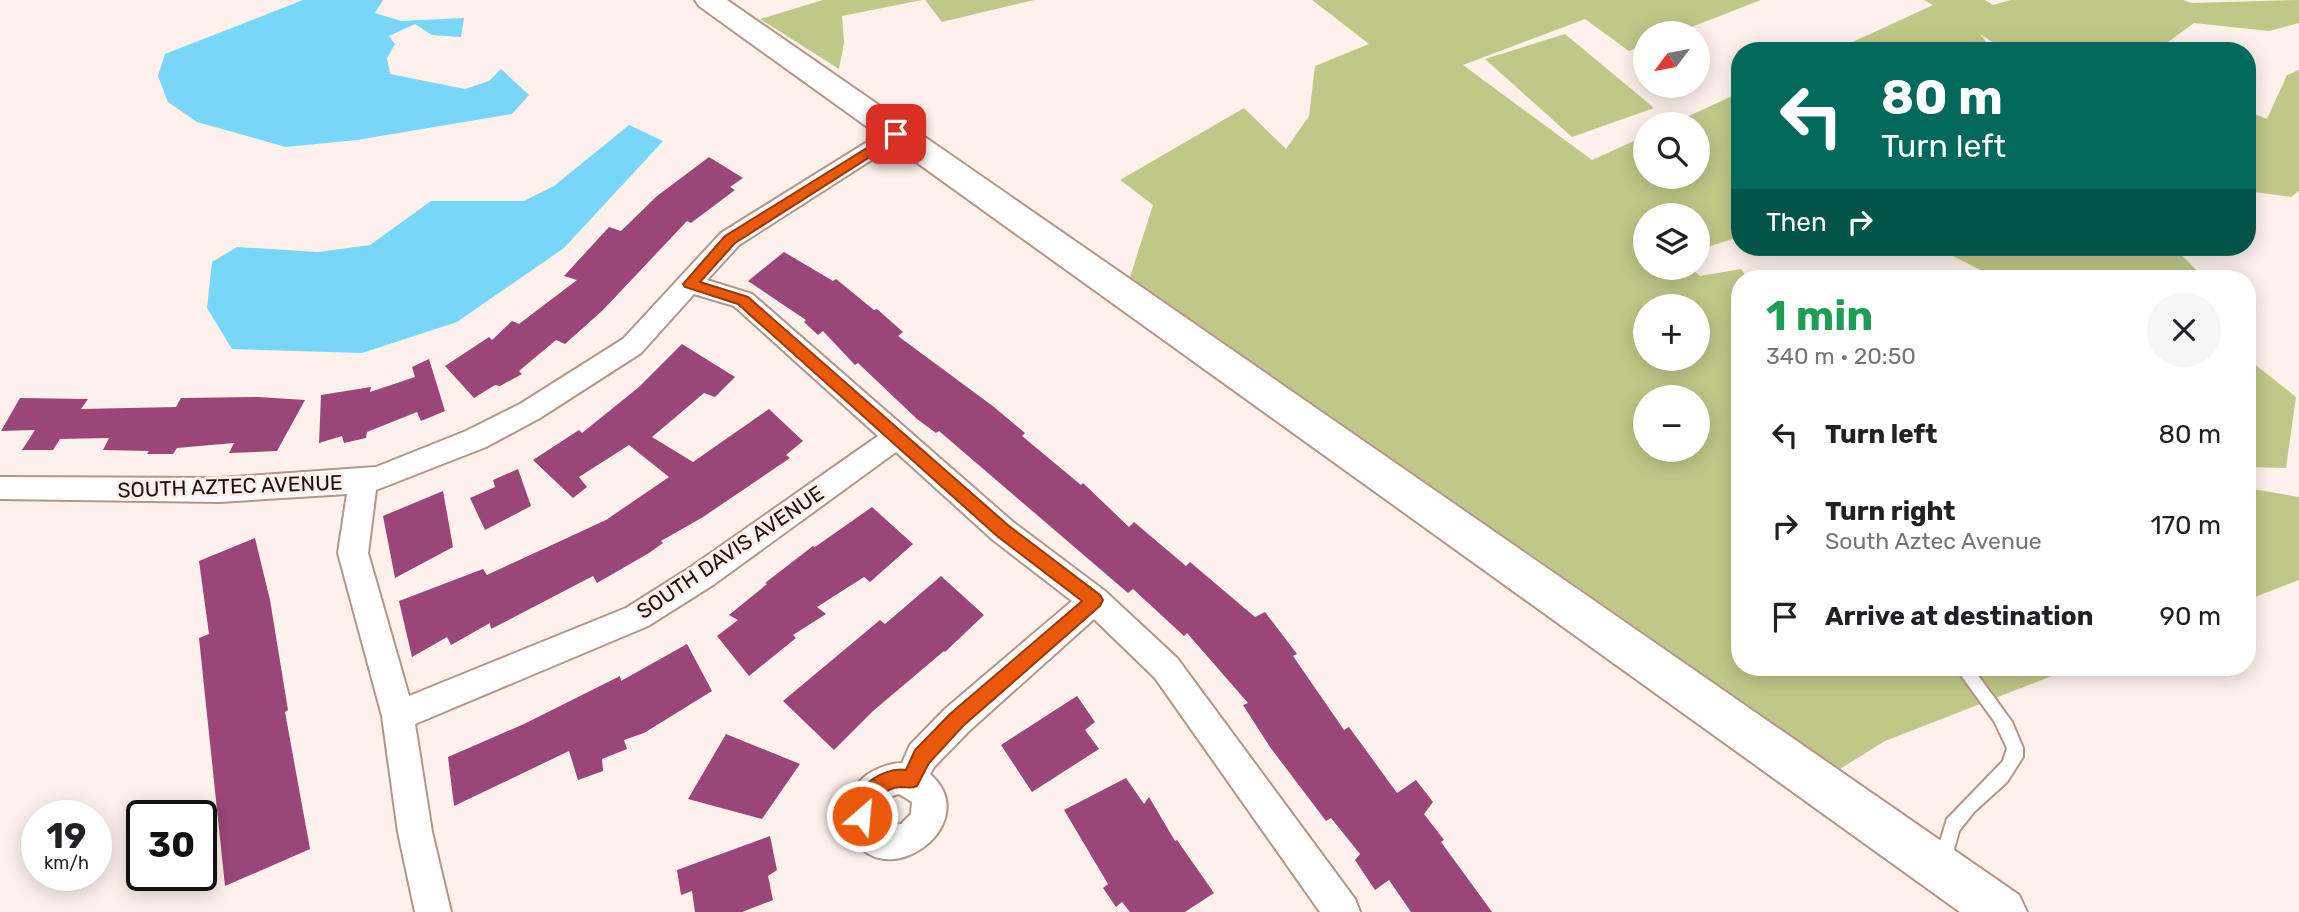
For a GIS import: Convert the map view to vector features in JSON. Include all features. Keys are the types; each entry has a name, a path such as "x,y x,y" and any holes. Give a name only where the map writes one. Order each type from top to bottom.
{"main road":[{"path":"709,0 2002,912"}],"street":[{"name":"SOUTH AZTEC AVENUE","path":"0,488 220,490 378,478 476,439 530,411 632,346 730,239 896,134"},
{"path":"690,284 743,300 1003,531 1094,600 1166,668 1342,912"},
{"name":"SOUTH DAVIS AVENUE","path":"398,716 637,617 702,576 897,437"},
{"path":"363,480 353,553 398,716 415,832 433,912"},
{"path":"911,780 922,757 957,720 1094,600"}],"lane":[{"path":"1941,869 1953,824 1973,800 2013,764 2016,750 2007,729 1969,676"}],"green space":[{"path":"823,0 922,0 842,16 844,43 839,69 760,19"},
{"path":"925,0 1034,0 942,22"},
{"path":"1312,0 1761,0 1707,21 1633,21 1633,50 1629,51 1585,19 1463,65 1592,160 1633,141 1633,189 1710,189 1710,112 1697,112 1731,97 1731,240 1710,246 1710,203 1633,203 1633,280 1710,280 1710,274 1731,271 1731,676 2052,676 1885,741 1840,769 1130,277 1153,205 1120,180 1244,108 1286,149 1309,116 1315,66 1369,44"},
{"path":"1924,0 1985,0 1993,5 2011,0 2183,0 2191,3 2299,0 2299,23 2269,31 2194,23 2168,42 1992,42 1980,34 1986,42 1853,42 1933,5"},
{"path":"1565,34 1633,91 1633,98 1642,98 1654,108 1633,112 1633,115 1572,137 1485,59"},
{"path":"2299,70 2299,191 2291,197 2256,192 2256,115 2267,119 2287,75"},
{"path":"1953,256 2183,256 2196,270 1980,270"},
{"path":"2256,365 2296,397 2286,468 2256,467"},
{"path":"2256,490 2299,497 2299,580 2256,597"}],"water":[{"path":"303,0 383,0 375,13 401,21 464,18 461,37 432,35 415,24 389,36 395,44 387,58 390,74 465,89 489,81 501,69 529,95 512,114 357,140 286,147 197,122 168,102 158,76 165,54"},
{"path":"629,125 663,141 564,248 457,322 362,353 232,349 207,308 212,262 237,247 318,252 370,245 431,201 524,201 554,186"}],"building":[{"path":"709,157 743,178 730,187 735,190 691,223 687,221 603,310 565,344 556,340 519,371 522,374 500,386 495,385 474,398 445,366 489,337 492,340 512,321 519,324 577,280 564,276 609,227 621,231 657,196"},
{"path":"784,252 833,281 836,279 874,310 877,309 903,332 898,336 994,407 1025,433 1022,436 1081,485 1083,483 1129,527 1134,522 1186,566 1190,562 1255,617 1265,612 1297,654 1293,656 1344,730 1349,727 1397,793 1416,780 1433,802 1424,814 1492,912 1411,912 1389,880 1375,890 1355,860 1360,854 1331,818 1326,821 1270,747 1243,705 1248,703 1187,633 1184,636 1133,589 1128,593 939,431 936,433 917,419 858,363 855,365 823,331 818,335 804,322 806,320 748,281"},
{"path":"682,344 735,377 715,397 704,393 652,437 693,462 769,409 803,441 786,455 790,458 703,517 661,541 663,543 649,553 597,583 593,576 491,629 490,623 451,645 447,637 412,657 399,601 483,569 487,575 606,520 669,477 629,445 579,477 587,487 573,498 533,460 579,430 582,433 639,387"},
{"path":"429,359 445,411 421,421 417,412 367,432 366,438 344,443 342,436 319,443 321,395 371,387 370,392 415,377 412,367"},
{"path":"258,397 305,400 277,451 229,453 234,443 177,448 173,454 103,450 109,438 60,439 53,450 22,450 35,430 1,431 20,398 88,399 81,409 176,407 181,398"},
{"path":"518,469 531,506 485,530 470,498 495,487 493,480"},
{"path":"443,491 453,547 395,578 383,516"},
{"path":"872,507 913,544 870,582 864,577 817,607 826,614 793,635 796,638 749,676 717,636 738,620 729,615 813,546"},
{"path":"255,538 270,600 288,710 285,712 310,849 225,886 199,638 209,634 199,561"},
{"path":"941,576 984,615 945,652 873,711 834,750 783,701 880,620 885,624"},
{"path":"687,644 712,691 644,733 624,740 627,749 602,759 603,771 578,780 569,751 454,806 448,757 524,724 620,676 621,681"},
{"path":"1077,696 1095,722 1085,730 1099,749 1032,792 1001,745"},
{"path":"726,734 800,764 762,819 688,799"},
{"path":"1126,778 1144,804 1149,797 1175,841 1177,840 1214,893 1185,912 1130,912 1122,902 1116,907 1103,888 1108,884 1064,810"},
{"path":"770,836 777,870 768,876 773,900 742,912 695,912 692,891 681,895 677,870"}],"route":[{"path":"862,816 863,804 877,785 899,778 911,780 922,757 957,720 1094,600 1003,531 743,300 690,284 730,239 896,134"}]}
